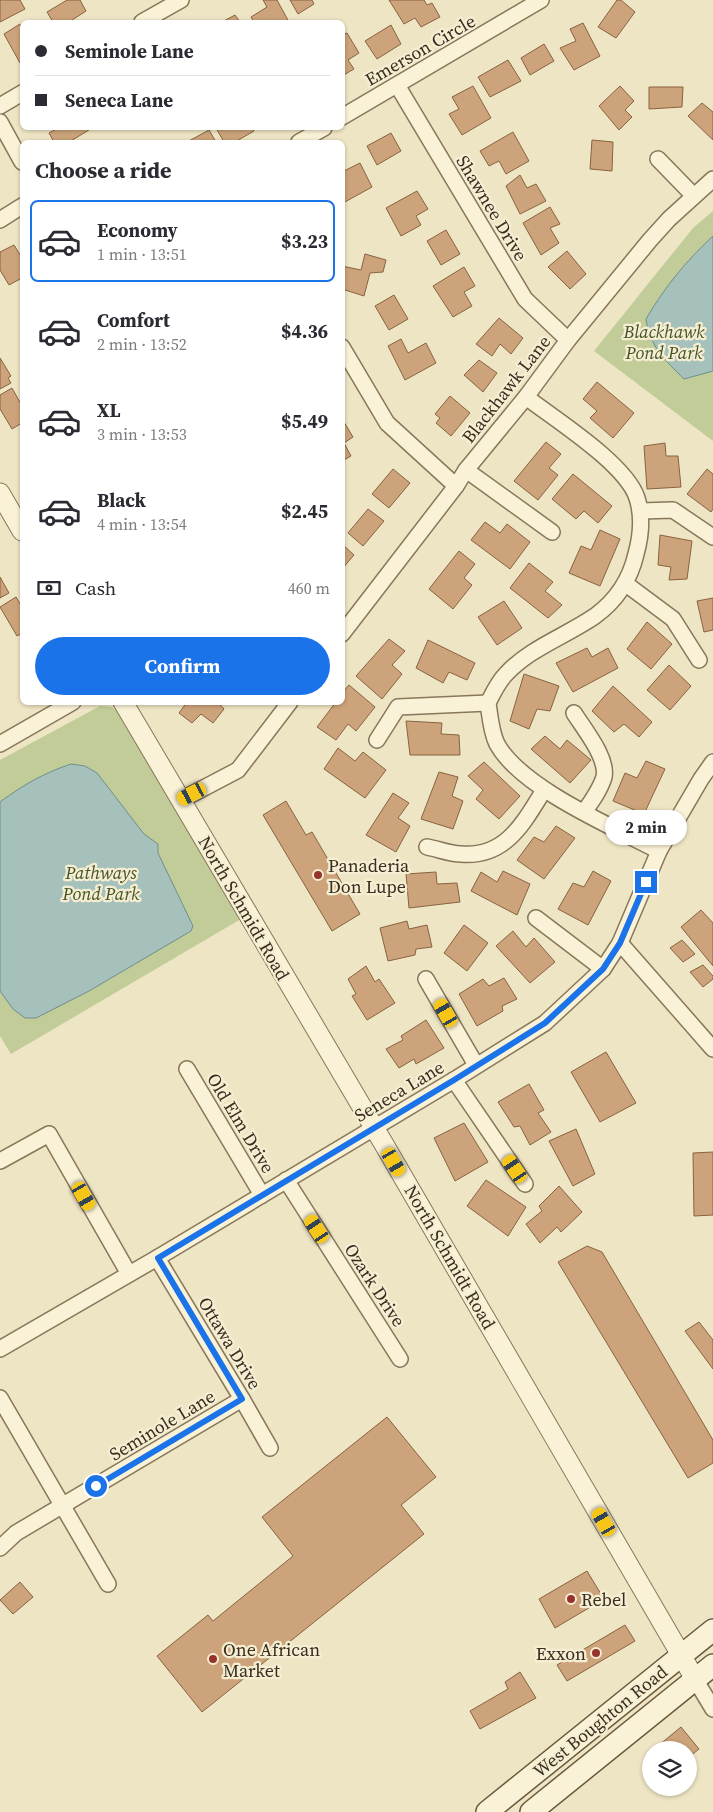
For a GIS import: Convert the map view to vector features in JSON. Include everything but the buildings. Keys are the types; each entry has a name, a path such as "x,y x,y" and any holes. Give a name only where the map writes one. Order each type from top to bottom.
{"main road":[{"name":"West Boughton Road","path":"487,1812 713,1630"},
{"name":"West Boughton Road","path":"531,1812 713,1665"}],"street":[{"path":"146,20 181,0"},
{"name":"Emerson Circle","path":"345,115 541,0"},
{"name":"Shawnee Drive","path":"398,85 525,299 568,340"},
{"path":"0,106 20,94"},
{"path":"0,122 20,158"},
{"path":"303,140 320,130"},
{"path":"658,160 694,196"},
{"name":"Blackhawk Lane","path":"345,628 456,486 466,470 526,397 568,340 650,240 669,219 713,179"},
{"path":"0,220 20,207"},
{"path":"345,352 386,424 456,486"},
{"path":"526,397 616,466 630,483 637,497 641,512 641,536 626,584 613,600 596,615 520,661 504,675 488,703 496,742 506,756 544,790 659,851"},
{"path":"466,470 552,532"},
{"path":"0,493 20,528"},
{"path":"641,512 673,510 713,537"},
{"path":"626,584 674,619 699,660"},
{"path":"377,740 398,707 488,703"},
{"path":"0,744 67,705"},
{"name":"North Schmidt Road","path":"125,705 374,1127 713,1709"},
{"path":"181,800 238,770 288,705"},
{"path":"574,713 601,756 604,765 604,776 598,790 584,812"},
{"name":"Seneca Lane","path":"0,1349 158,1258 545,1023 603,969 620,943 659,851 700,779 713,762"},
{"path":"427,847 462,855 490,852 507,840 522,825 544,790"},
{"path":"536,918 603,969"},
{"path":"620,943 713,1049"},
{"path":"426,979 476,1065"},
{"name":"Old Elm Drive","path":"187,1069 262,1195"},
{"path":"454,1080 526,1184"},
{"path":"0,1161 48,1134 129,1274"},
{"name":"Ozark Drive","path":"286,1180 400,1359"},
{"name":"Ottawa Drive","path":"158,1258 270,1448"},
{"path":"0,1398 108,1584"},
{"name":"Seminole Lane","path":"0,1548 16,1534 63,1505 242,1399"}],"green space":[{"name":"Blackhawk Pond Park","path":"713,211 713,441 594,351 693,228"},
{"name":"Pathways Pond Park","path":"100,706 112,707 118,712 241,919 11,1054 0,1036 0,760"}],"water":[{"path":"713,236 713,371 684,379 659,352 651,338 646,319 676,275"},
{"name":"Pathways Pond Park","path":"71,764 85,766 97,773 144,834 158,844 158,853 193,926 191,931 89,991 36,1018 25,1018 13,1009 0,991 0,802 34,780"}],"place":[{"name":"Panaderia Don Lupe","path":"318,875"},
{"name":"Rebel","path":"571,1599"},
{"name":"Exxon","path":"596,1653"},
{"name":"One African Market","path":"213,1659"}],"route":[{"path":"96,1486 242,1399 158,1258 545,1023 603,969 620,943 646,882"}]}
